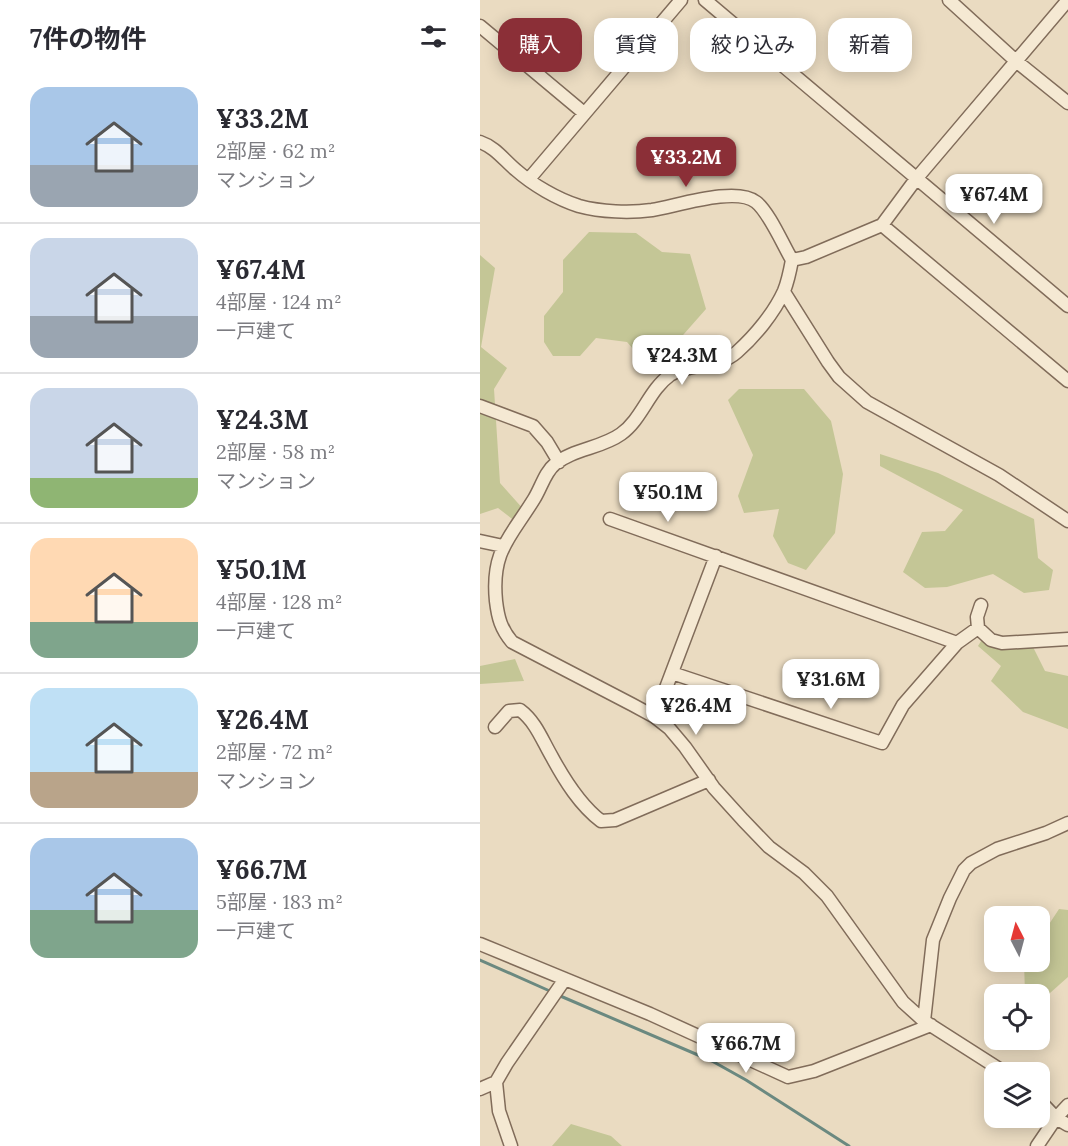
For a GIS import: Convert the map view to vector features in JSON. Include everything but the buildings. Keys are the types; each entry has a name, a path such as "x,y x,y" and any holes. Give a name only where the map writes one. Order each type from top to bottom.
{"street":[{"path":"529,178 681,0"},
{"path":"705,0 1068,306"},
{"path":"949,0 1068,103"},
{"path":"792,260 815,253 882,225 916,179 1068,0"},
{"path":"480,26 584,113"},
{"path":"480,142 489,145 517,171 558,197 581,206 607,210 652,210 721,197 748,198 756,202 792,260 784,292 753,336 737,353 725,361 672,374 662,381 632,425 619,436 553,465 536,497 502,546 494,576 498,619 503,632 512,642 655,717 669,728 686,747 709,780 769,847 804,873 827,896 903,1002 927,1023 988,1062"},
{"path":"882,225 1068,381"},
{"path":"784,292 839,377 867,402 999,475 1068,521"},
{"path":"480,406 533,426 559,462"},
{"path":"610,519 957,643"},
{"path":"480,541 502,546"},
{"path":"655,717 716,556"},
{"path":"981,605 977,617 978,628 991,640 1002,643 1068,639"},
{"path":"672,673 882,743 903,705 957,643 978,628"},
{"path":"495,728 509,711 520,710 531,718 552,758 585,808 601,822 615,820 709,780"},
{"path":"927,1023 933,940 964,870 971,863 997,849 1046,833 1068,823"},
{"path":"480,944 650,1014 788,1077 814,1071 927,1023"},
{"path":"511,1146 498,1111 496,1083 507,1062 565,979"},
{"path":"480,1089 496,1083"},
{"path":"1037,1146 1068,1105"},
{"path":"1050,1112 1068,1125"}],"green space":[{"path":"589,232 636,233 662,252 690,254 706,309 676,343 671,361 647,365 627,342 596,338 580,356 553,356 544,342 544,316 563,292 563,260"},
{"path":"480,255 495,268 481,347 507,368 494,389 500,483 525,511 516,522 498,508 480,514"},
{"path":"739,389 804,389 831,421 843,474 835,533 806,570 788,563 773,536 779,509 744,513 738,496 753,455 728,400"},
{"path":"880,454 938,473 1034,519 1038,558 1053,570 1049,590 1024,593 993,574 947,587 925,588 903,572 922,532 945,531 963,510 880,466"},
{"path":"983,638 1032,645 1045,671 1068,676 1068,729 1023,712 991,681 1001,666 978,646"},
{"path":"515,659 524,681 480,684 480,666"},
{"path":"1059,909 1068,910 1068,977 1050,993 1050,984 1025,984 1024,972 1050,972 1050,923"},
{"path":"571,1124 611,1136 622,1146 552,1146"}],"waterway":[{"path":"480,960 552,992"},
{"path":"558,995 712,1061 849,1146"}]}
